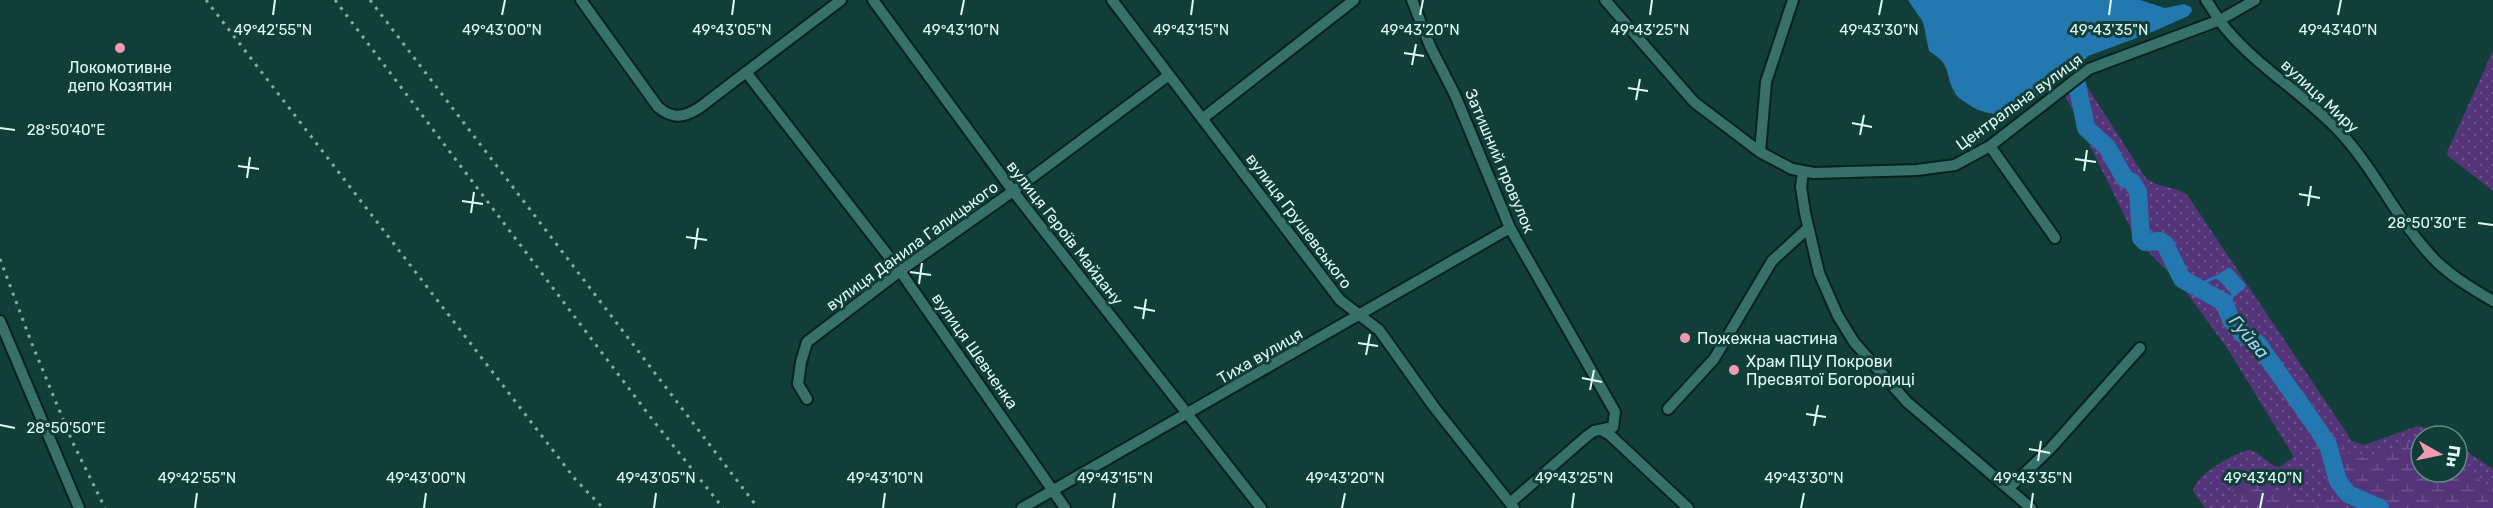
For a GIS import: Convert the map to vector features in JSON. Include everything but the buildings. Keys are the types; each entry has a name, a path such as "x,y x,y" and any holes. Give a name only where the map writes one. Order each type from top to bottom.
{"street":[{"path":"581,0 658,107 673,117 691,113 841,0"},
{"name":"вулиця Героїв Майдану","path":"873,0 1013,191 1261,508"},
{"name":"вулиця Грушевського","path":"1112,0 1340,300 1379,330 1434,407 1512,506"},
{"path":"1202,118 1354,0"},
{"name":"Затишний провулок","path":"1412,0 1430,46 1453,89 1510,228 1615,412 1613,427 1601,430"},
{"name":"Центральна вулиця","path":"1605,0 1684,93 1730,132 1760,152 1803,172 1938,169 1959,163 1990,146 2089,69 2220,20 2255,0"},
{"path":"1760,152 1766,82 1793,0"},
{"name":"вулиця Миру","path":"2206,0 2242,46 2305,98 2344,136 2419,241 2438,262 2467,286 2493,301"},
{"name":"вулиця Шевченка","path":"746,72 900,271 1065,508"},
{"name":"вулиця Данила Галицького","path":"807,399 798,384 807,342 900,271 1013,191 1169,75"},
{"path":"1990,146 2055,238"},
{"path":"1803,172 1801,187 1808,228 1820,273 1838,316 1854,342 1907,402 2030,508"},
{"name":"Тиха вулиця","path":"1023,508 1510,228"},
{"path":"1668,409 1714,359 1772,261 1808,228"},
{"path":"0,321 79,508"},
{"path":"2008,488 2050,449 2140,348"},
{"path":"1512,506 1587,436 1601,430 1610,435 1688,508"}],"green space":[{"path":"2493,51 2493,191 2448,156 2447,152"},
{"path":"2083,80 2145,177 2188,196 2352,441 2364,445 2409,429 2409,484 2469,484 2469,453 2493,469 2493,508 2205,508 2193,491 2195,485 2200,478 2225,460 2249,450 2279,467 2294,457 2229,351 2179,282 2137,241 2065,95"},
{"path":"2283,373 2293,377 2346,451 2364,457 2374,456 2409,443 2409,484 2469,484 2469,472 2493,490 2493,508 2380,508 2370,505 2364,508 2249,508 2232,491 2231,486 2238,480 2253,482 2313,503 2325,499 2329,492 2327,480 2278,378 2279,374"}],"water":[{"path":"1908,0 2140,0 2165,8 2184,4 2191,7 2192,11 2188,16 2150,33 2088,56 2076,69 2022,107 2000,114 1979,110 1957,96 1942,61 1929,51 1923,22"},
{"path":"2231,268 2246,285 2234,297 2219,280 2213,278"}],"waterway":[{"name":"Гуйва","path":"2077,84 2086,128 2107,147 2125,179 2132,182 2138,192 2141,238 2145,242 2160,241 2165,244 2182,279 2224,302 2231,320 2242,333 2258,344 2328,445 2338,481 2348,494 2380,508"},
{"path":"2203,289 2205,282 2216,277"},
{"path":"2227,306 2234,293"},
{"path":"2358,508 2360,500"}],"railway":[{"path":"206,0 575,479 603,508"},
{"path":"335,0 652,419 723,508"},
{"path":"370,0 758,508"},
{"path":"0,259 72,441 105,508"}],"place":[{"name":"Локомотивне депо Козятин","path":"120,48"},
{"name":"Пожежна частина","path":"1685,338"},
{"name":"Храм ПЦУ Покрови Пресвятої Богородиці","path":"1734,370"}]}
